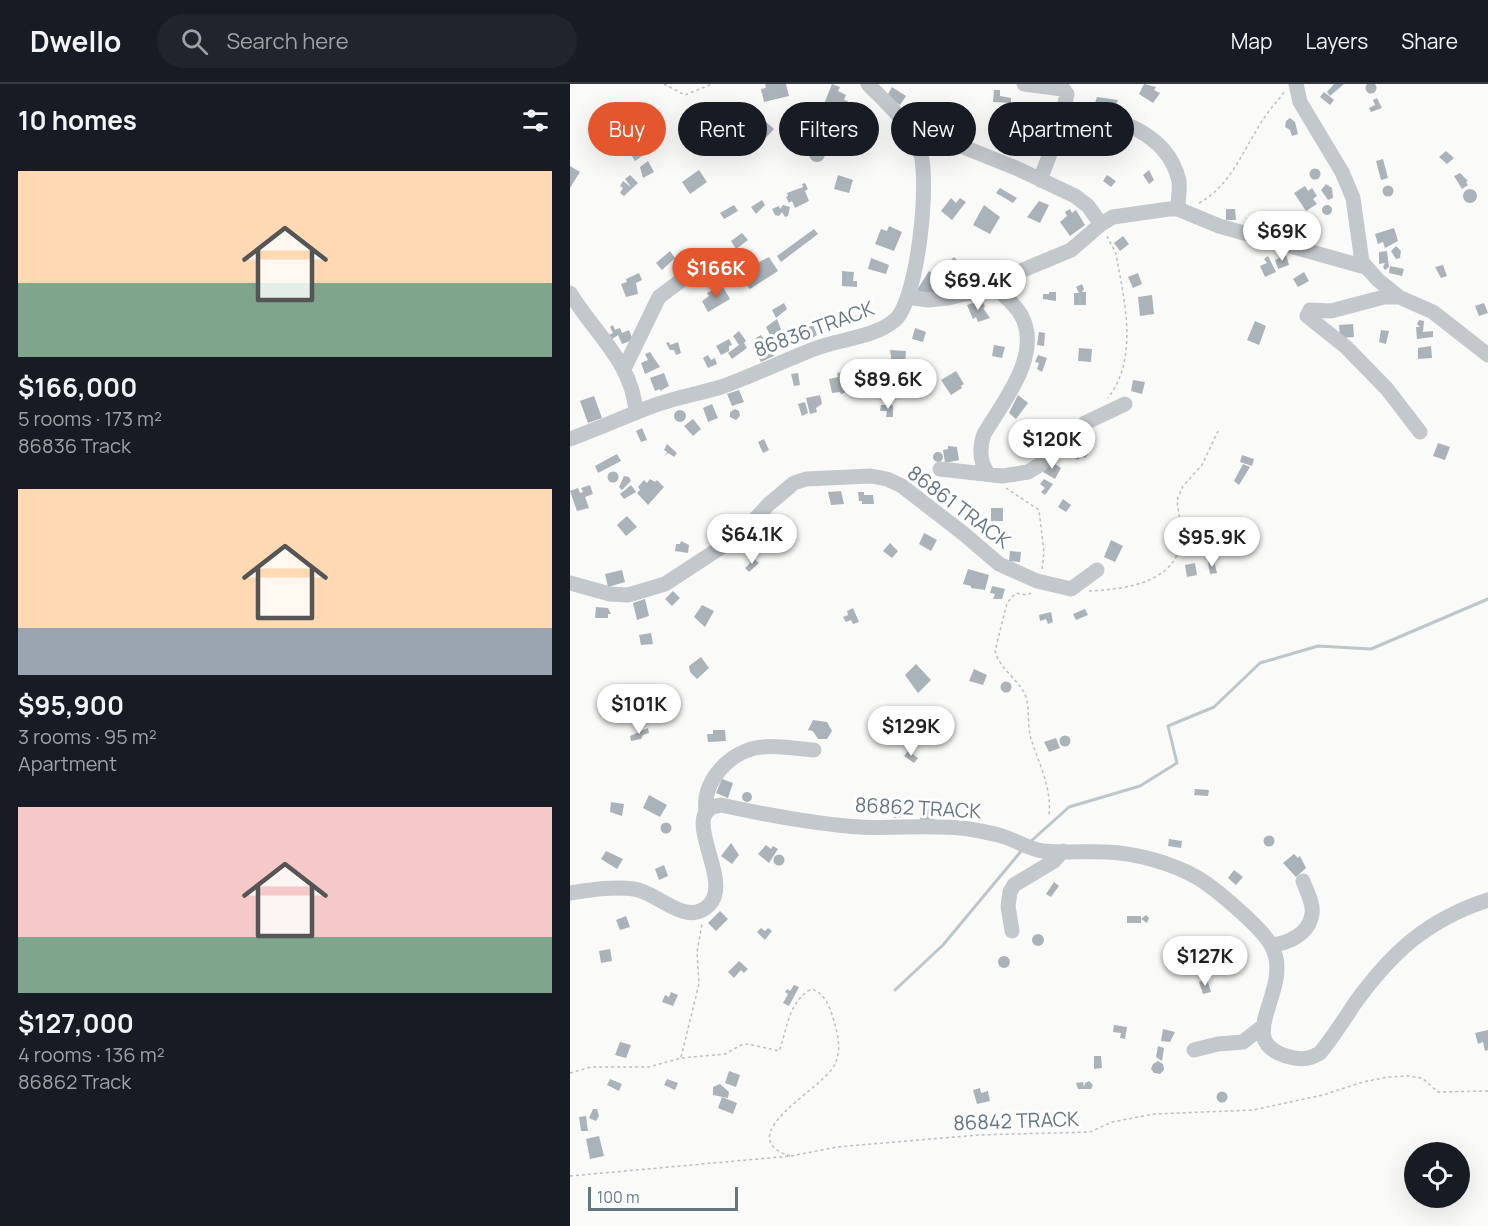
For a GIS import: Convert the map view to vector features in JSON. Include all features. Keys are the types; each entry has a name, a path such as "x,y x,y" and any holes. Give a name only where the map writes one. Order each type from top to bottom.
{"street":[{"name":"86836 TRACK","path":"868,84 891,111"},
{"path":"1024,84 1063,89 1067,94 1066,102"},
{"path":"1296,84 1300,102 1342,172 1353,198 1359,252 1365,267"},
{"path":"1134,129 1155,142 1169,158 1176,171 1179,184 1178,209"},
{"path":"976,151 1075,196 1088,206 1101,224"},
{"name":"86836 TRACK","path":"570,439 651,407 720,387 816,348 883,328 896,320 903,311 908,297 923,219 924,170 922,156"},
{"path":"1040,180 1049,156"},
{"path":"908,297 928,300 948,298 995,288 1023,270 1071,250 1101,224 1113,217 1127,213 1178,209 1218,226 1365,267 1399,297 1433,312 1488,355"},
{"path":"624,369 659,297 691,273"},
{"path":"988,474 982,460 981,443 1018,376 1026,347 1026,329 1020,313 995,288"},
{"path":"570,293 624,369 635,396 636,413"},
{"path":"1399,297 1384,297 1331,311 1310,310 1307,316 1346,347 1387,389 1420,432"},
{"path":"940,470 1013,475 1035,469 1085,423 1125,404"},
{"name":"86861 TRACK","path":"570,583 610,594 628,595 665,584 740,535 769,504 794,483 806,479 851,476 879,478 902,486 999,564 1037,581 1071,589"},
{"path":"1071,589 1097,570"},
{"path":"570,893 633,888 644,891 688,913 698,912 710,904 715,895 716,881 703,830 706,796 713,778 737,755 762,747 814,750"},
{"name":"86862 TRACK","path":"706,812 712,806 721,805 794,820 827,824 966,829 1006,837 1042,851 1120,853 1192,874 1207,883 1272,945"},
{"path":"1012,931 1008,906 1010,892 1014,885 1054,861 1063,850"},
{"path":"1303,881 1312,906 1312,915 1294,938 1286,943 1272,945 1277,962 1278,978 1262,1027 1262,1037 1267,1046 1275,1052 1300,1060 1320,1053 1381,969 1398,951 1421,932 1447,916 1488,900"},
{"path":"1194,1050 1218,1044 1243,1042 1262,1027"}],"path":[{"path":"664,84 685,95 712,84"},
{"path":"1178,209 1196,205 1209,198 1227,179 1266,114 1283,94 1288,84"},
{"path":"1101,224 1116,254 1124,294 1127,338 1123,365 1114,390 1106,401"},
{"path":"1071,589 1083,592 1125,588 1159,576 1169,567 1181,544 1177,500 1179,494 1202,465 1218,431"},
{"path":"1001,485 1039,510 1044,552 1042,573 1032,592 1027,595 1016,593 1007,603 995,651 996,657 1016,679 1026,697 1031,739 1049,792 1049,815"},
{"path":"681,1058 699,984 697,952 700,927 710,904"},
{"path":"570,1073 591,1067 650,1067 681,1058 725,1054 741,1044 779,1051 789,1016 798,998 811,989 822,995 831,1011 838,1034 838,1057 825,1079 789,1108 771,1127 769,1133 772,1145 776,1150 791,1156"},
{"name":"86842 TRACK","path":"570,1176 791,1156 837,1147 966,1136 1090,1132 1112,1122 1154,1113 1253,1110 1323,1095 1363,1082 1388,1077 1422,1078 1437,1092 1488,1091"}],"building":[{"path":"1371,83 1375,84 1375,92 1371,93 1367,92 1366,88 1367,84"},
{"path":"765,84 786,84 789,96 764,102 761,89 766,88"},
{"path":"832,84 840,87 838,91 846,95 844,100 848,101 848,102 825,102"},
{"path":"1144,84 1156,87 1154,90 1160,93 1153,103 1139,94"},
{"path":"1334,84 1344,84 1330,96 1327,92"},
{"path":"892,87 906,96 902,102 896,102 887,96"},
{"path":"994,90 1000,90 1000,96 1011,98 1011,102 993,102"},
{"path":"1324,92 1334,100 1330,105 1320,97"},
{"path":"1097,97 1118,100 1117,102 1095,102"},
{"path":"1377,98 1382,108 1371,112 1369,108 1375,105 1373,100"},
{"path":"1290,118 1295,122 1298,134 1292,136 1290,130 1285,127 1286,121"},
{"path":"767,123 774,129 767,137"},
{"path":"1446,151 1454,158 1447,164 1439,157"},
{"path":"632,156 642,156 635,161"},
{"path":"824,156 823,160 817,162 811,160 810,157"},
{"path":"1383,159 1388,178 1381,180 1376,161"},
{"path":"648,161 654,172 643,178 640,167"},
{"path":"570,166 580,172 570,188"},
{"path":"1315,169 1319,170 1319,178 1315,179 1311,178 1310,174 1311,170"},
{"path":"699,170 707,182 690,194 682,182"},
{"path":"1149,170 1154,180 1149,184 1143,175"},
{"path":"1460,173 1468,181 1466,182 1468,185 1462,189 1454,176"},
{"path":"630,175 638,183 624,196 620,193 623,188 620,186 623,181 631,187 625,179"},
{"path":"838,175 853,180 849,193 834,189"},
{"path":"1107,175 1116,181 1111,187 1103,181"},
{"path":"805,183 809,201 795,208 792,201 789,203 787,193 803,187 802,184"},
{"path":"1326,184 1332,188 1333,198 1328,200 1321,190"},
{"path":"1388,185 1394,191 1388,197 1382,191"},
{"path":"1305,186 1308,191 1312,188 1317,196 1313,199 1317,204 1306,211 1294,193"},
{"path":"1000,188 1017,198 1013,203 996,193"},
{"path":"1470,189 1475,191 1477,196 1475,201 1470,203 1465,201 1463,196 1465,191"},
{"path":"951,198 956,203 960,198 966,202 952,220 941,211"},
{"path":"762,200 765,205 756,214 751,207"},
{"path":"1039,201 1049,205 1040,223 1027,217"},
{"path":"734,205 738,211 724,219 720,213"},
{"path":"783,205 790,207 788,216 785,217 782,212 779,216 775,215 772,209 779,206 780,209"},
{"path":"984,205 1000,217 990,234 973,225"},
{"path":"1327,205 1331,206 1331,214 1327,215 1323,214 1322,210 1323,206"},
{"path":"1070,209 1072,213 1076,210 1085,225 1070,236 1060,222 1067,216 1065,212"},
{"path":"1226,209 1235,209 1236,220 1226,220"},
{"path":"889,226 902,232 894,251 875,244 881,229 887,231"},
{"path":"1394,228 1398,241 1385,248 1383,242 1378,244 1375,234"},
{"path":"814,229 818,234 781,262 777,256"},
{"path":"742,233 748,240 736,249 731,241"},
{"path":"1123,236 1129,244 1120,251 1114,243"},
{"path":"1396,246 1401,251 1400,258 1396,259 1391,251"},
{"path":"670,251 675,258 662,270 656,263"},
{"path":"1387,251 1389,267 1385,270 1383,267 1385,263 1379,264 1379,252"},
{"path":"1286,255 1289,265 1278,269 1275,260"},
{"path":"1268,256 1276,272 1265,277 1260,266 1267,263 1264,259"},
{"path":"769,257 778,271 750,289 740,277 755,268 753,265"},
{"path":"954,257 960,263 953,273 945,266"},
{"path":"871,258 889,265 886,274 868,269"},
{"path":"1443,265 1447,276 1441,278 1435,267"},
{"path":"1390,266 1404,269 1402,276 1389,273"},
{"path":"935,270 947,277 938,294 924,294 917,290 929,271 933,274"},
{"path":"842,271 854,272 853,281 857,281 857,287 842,286"},
{"path":"1304,272 1309,281 1298,287 1293,279"},
{"path":"639,273 642,280 636,283 638,294 626,297 621,284"},
{"path":"1138,273 1142,284 1133,288 1128,277"},
{"path":"1082,284 1084,289 1082,292 1086,292 1086,305 1074,305 1074,293 1079,293 1076,287"},
{"path":"723,287 730,299 708,312 702,301 709,296 707,293 713,290 714,293"},
{"path":"1049,292 1056,292 1056,301 1043,299 1043,294 1049,294"},
{"path":"1152,295 1154,314 1140,316 1138,297"},
{"path":"982,300 985,307 983,308 990,318 978,322 976,317 973,319 967,305"},
{"path":"784,303 787,309 776,318 772,310"},
{"path":"1484,303 1488,313 1479,316 1475,306"},
{"path":"777,319 782,332 771,337 766,327"},
{"path":"1419,320 1424,321 1423,332 1433,331 1433,337 1417,339 1416,327 1420,327 1417,324"},
{"path":"1255,321 1266,326 1259,345 1247,340"},
{"path":"1353,324 1354,337 1340,338 1339,325"},
{"path":"613,325 615,330 620,328 622,333 629,330 633,340 622,344 618,335 611,340 609,335 613,333 610,327"},
{"path":"813,325 817,335 808,340 803,329"},
{"path":"915,328 926,332 923,342 912,339"},
{"path":"1381,330 1389,331 1386,344 1379,342"},
{"path":"739,331 746,341 744,343 747,348 732,359 728,353 739,345 733,336"},
{"path":"1039,332 1045,333 1044,346 1037,345"},
{"path":"761,335 774,356 761,362 756,353 760,350 756,338"},
{"path":"729,339 732,345 729,346 729,351 721,355 716,346"},
{"path":"669,342 670,345 678,342 681,353 676,355 674,350 670,350 666,343"},
{"path":"994,345 1005,347 1002,358 992,356"},
{"path":"1431,346 1432,358 1418,359 1418,348"},
{"path":"1079,348 1092,349 1091,362 1078,361"},
{"path":"890,350 906,351 905,365 892,364"},
{"path":"650,352 660,367 645,374 641,363 648,360 645,354"},
{"path":"708,355 711,360 715,358 717,364 708,368 703,358"},
{"path":"1038,355 1047,358 1042,372 1037,369 1039,363 1035,362"},
{"path":"914,366 921,366 922,379 915,379"},
{"path":"956,371 964,384 951,395 941,380"},
{"path":"844,372 844,375 852,373 855,389 841,394 840,392 832,393 829,379 838,377 837,373"},
{"path":"664,373 669,386 655,391 650,378"},
{"path":"798,373 800,385 794,386 791,374"},
{"path":"1133,380 1145,382 1142,394 1131,391"},
{"path":"739,390 744,402 732,406 727,394"},
{"path":"820,395 822,404 816,408 817,412 810,414 806,398"},
{"path":"1018,395 1028,403 1016,419 1009,413"},
{"path":"594,396 602,418 588,423 580,401"},
{"path":"805,402 808,413 802,416 798,404"},
{"path":"712,404 718,418 708,422 703,408"},
{"path":"881,405 893,405 893,417 886,417 887,411 880,411"},
{"path":"735,409 739,411 740,416 736,420 730,417 730,412"},
{"path":"680,410 686,416 680,422 674,416"},
{"path":"693,419 701,429 693,436 684,426"},
{"path":"642,428 647,440 641,442 636,431"},
{"path":"764,439 769,450 763,453 758,442"},
{"path":"1438,443 1450,447 1445,460 1433,456"},
{"path":"667,444 677,453 674,457 668,453 665,456 667,452 664,450"},
{"path":"948,446 957,447 959,460 945,463 943,450 948,449"},
{"path":"1080,448 1088,454 1085,458 1081,455 1078,460 1073,456"},
{"path":"938,452 942,453 942,461 938,462 934,461 933,457 934,453"},
{"path":"617,454 621,461 598,473 595,466"},
{"path":"1242,455 1254,459 1252,466 1240,462"},
{"path":"1050,461 1061,468 1055,479 1043,472"},
{"path":"1243,464 1250,467 1239,485 1234,481"},
{"path":"613,472 617,473 617,481 613,482 609,481 608,477 609,473"},
{"path":"624,476 629,477 631,481 622,490 619,487"},
{"path":"650,479 655,482 657,480 664,487 648,505 637,493 640,490 638,487 644,480 647,483"},
{"path":"1044,479 1053,484 1045,495 1041,492 1045,488 1040,484"},
{"path":"590,485 593,494 585,497 589,508 577,511 570,491 578,488 580,493 583,492 581,488"},
{"path":"631,485 636,492 624,499 620,494"},
{"path":"841,491 844,504 831,505 828,492"},
{"path":"858,492 873,495 874,504 862,504 862,501 859,501"},
{"path":"1063,499 1071,505 1066,512 1058,507"},
{"path":"991,508 1003,508 1003,521 991,521"},
{"path":"627,516 637,527 626,536 617,525"},
{"path":"924,533 937,540 931,551 919,544"},
{"path":"1111,540 1123,546 1115,562 1104,557"},
{"path":"681,541 689,545 688,553 675,551 676,544 680,544"},
{"path":"890,543 898,551 892,558 883,551"},
{"path":"1010,551 1021,552 1020,562 1009,561"},
{"path":"754,559 759,563 749,572 745,568"},
{"path":"1214,561 1217,573 1210,574 1208,562"},
{"path":"1195,563 1197,575 1187,577 1185,565"},
{"path":"968,569 989,575 985,590 963,584"},
{"path":"622,570 625,582 608,587 605,574"},
{"path":"992,586 1005,589 1002,599 993,599 995,594 990,593"},
{"path":"673,591 680,598 672,606 665,599"},
{"path":"645,599 649,616 637,620 633,603"},
{"path":"702,605 714,611 705,627 694,617"},
{"path":"596,607 608,608 611,614 608,614 608,618 595,618"},
{"path":"853,608 859,622 853,624 851,620 846,622 843,617 848,615 847,611"},
{"path":"1085,609 1088,615 1076,620 1073,614"},
{"path":"1051,612 1053,622 1048,624 1046,619 1040,621 1039,615"},
{"path":"651,633 653,644 641,645 639,635"},
{"path":"701,657 709,668 697,679 690,672 689,666"},
{"path":"916,664 931,680 918,693 905,675"},
{"path":"974,669 987,675 983,685 969,681"},
{"path":"1006,682 1010,683 1010,691 1006,692 1002,691 1001,687 1002,683"},
{"path":"622,699 623,706 607,707 607,700"},
{"path":"813,720 827,722 832,731 827,739 818,739 813,731 808,730"},
{"path":"648,728 649,733 643,735 641,739 631,741 630,736"},
{"path":"713,730 725,730 726,741 708,742 707,734 713,734"},
{"path":"1065,735 1071,741 1065,747 1059,741"},
{"path":"1056,738 1060,748 1049,752 1044,742"},
{"path":"908,751 918,758 914,763 904,756"},
{"path":"722,779 733,783 728,798 716,793"},
{"path":"1195,789 1209,790 1208,796 1194,795"},
{"path":"747,792 751,793 751,801 747,802 743,801 742,797 743,793"},
{"path":"649,795 667,805 660,817 643,808"},
{"path":"611,802 624,804 622,816 610,812"},
{"path":"903,806 905,815 894,818 892,808"},
{"path":"921,807 935,810 934,820 920,824"},
{"path":"666,823 670,824 670,832 666,833 662,832 661,828 662,824"},
{"path":"1269,836 1273,837 1273,845 1269,846 1265,845 1264,841 1265,837"},
{"path":"1169,839 1182,841 1181,848 1168,846"},
{"path":"731,843 739,855 732,864 721,856"},
{"path":"766,845 771,849 773,846 778,849 769,863 758,854"},
{"path":"606,851 623,859 617,869 601,859"},
{"path":"1294,854 1298,858 1300,856 1306,868 1296,877 1283,863"},
{"path":"779,855 783,856 783,864 779,865 775,864 774,860 775,856"},
{"path":"664,865 668,876 659,880 655,869"},
{"path":"1234,870 1243,877 1236,885 1228,878"},
{"path":"1054,882 1059,886 1051,897 1046,894"},
{"path":"720,911 728,919 716,931 708,923"},
{"path":"1146,915 1149,918 1147,923 1141,919"},
{"path":"626,916 630,927 620,930 616,920"},
{"path":"1127,916 1141,916 1141,923 1127,923"},
{"path":"761,928 765,931 768,928 772,931 765,940 757,932"},
{"path":"1038,934 1044,940 1038,946 1032,940"},
{"path":"610,949 612,961 601,963 599,951"},
{"path":"1004,956 1010,962 1004,968 998,962"},
{"path":"739,961 748,969 744,973 741,970 734,978 728,972"},
{"path":"1207,979 1211,992 1203,994 1199,982"},
{"path":"794,985 799,987 789,1006 783,1003 788,994 785,992 787,989 790,991"},
{"path":"671,992 678,995 673,1006 662,1002 665,995 669,997"},
{"path":"1114,1025 1127,1027 1125,1039 1120,1038 1121,1033 1113,1032"},
{"path":"1163,1029 1175,1032 1170,1042 1161,1041"},
{"path":"1488,1030 1488,1050 1485,1051 1483,1042 1478,1044 1475,1033"},
{"path":"620,1042 631,1045 626,1058 615,1055"},
{"path":"1158,1046 1164,1048 1162,1061 1156,1057"},
{"path":"1094,1056 1101,1056 1102,1068 1094,1069"},
{"path":"1158,1061 1163,1064 1164,1070 1160,1074 1154,1073 1151,1069"},
{"path":"729,1071 740,1075 736,1087 725,1083"},
{"path":"610,1079 622,1084 619,1091 607,1085"},
{"path":"667,1079 678,1083 675,1090 664,1085"},
{"path":"1089,1081 1093,1085 1091,1089 1078,1089 1076,1083 1083,1082 1084,1087"},
{"path":"720,1084 729,1092 728,1098 713,1095 713,1087"},
{"path":"980,1088 981,1093 988,1091 990,1101 977,1104 973,1090"},
{"path":"1222,1091 1228,1097 1222,1103 1216,1097"},
{"path":"722,1097 737,1103 733,1114 718,1108"},
{"path":"593,1109 597,1109 599,1116 596,1121 589,1118"},
{"path":"586,1116 588,1131 581,1131 579,1117"},
{"path":"599,1136 604,1156 590,1159 586,1139"}],"waterway":[{"path":"1029,843 1069,807 1140,786 1177,763 1168,726 1214,707 1260,663 1318,646 1371,649 1488,599"},
{"path":"895,990 943,945 1022,850"}]}
